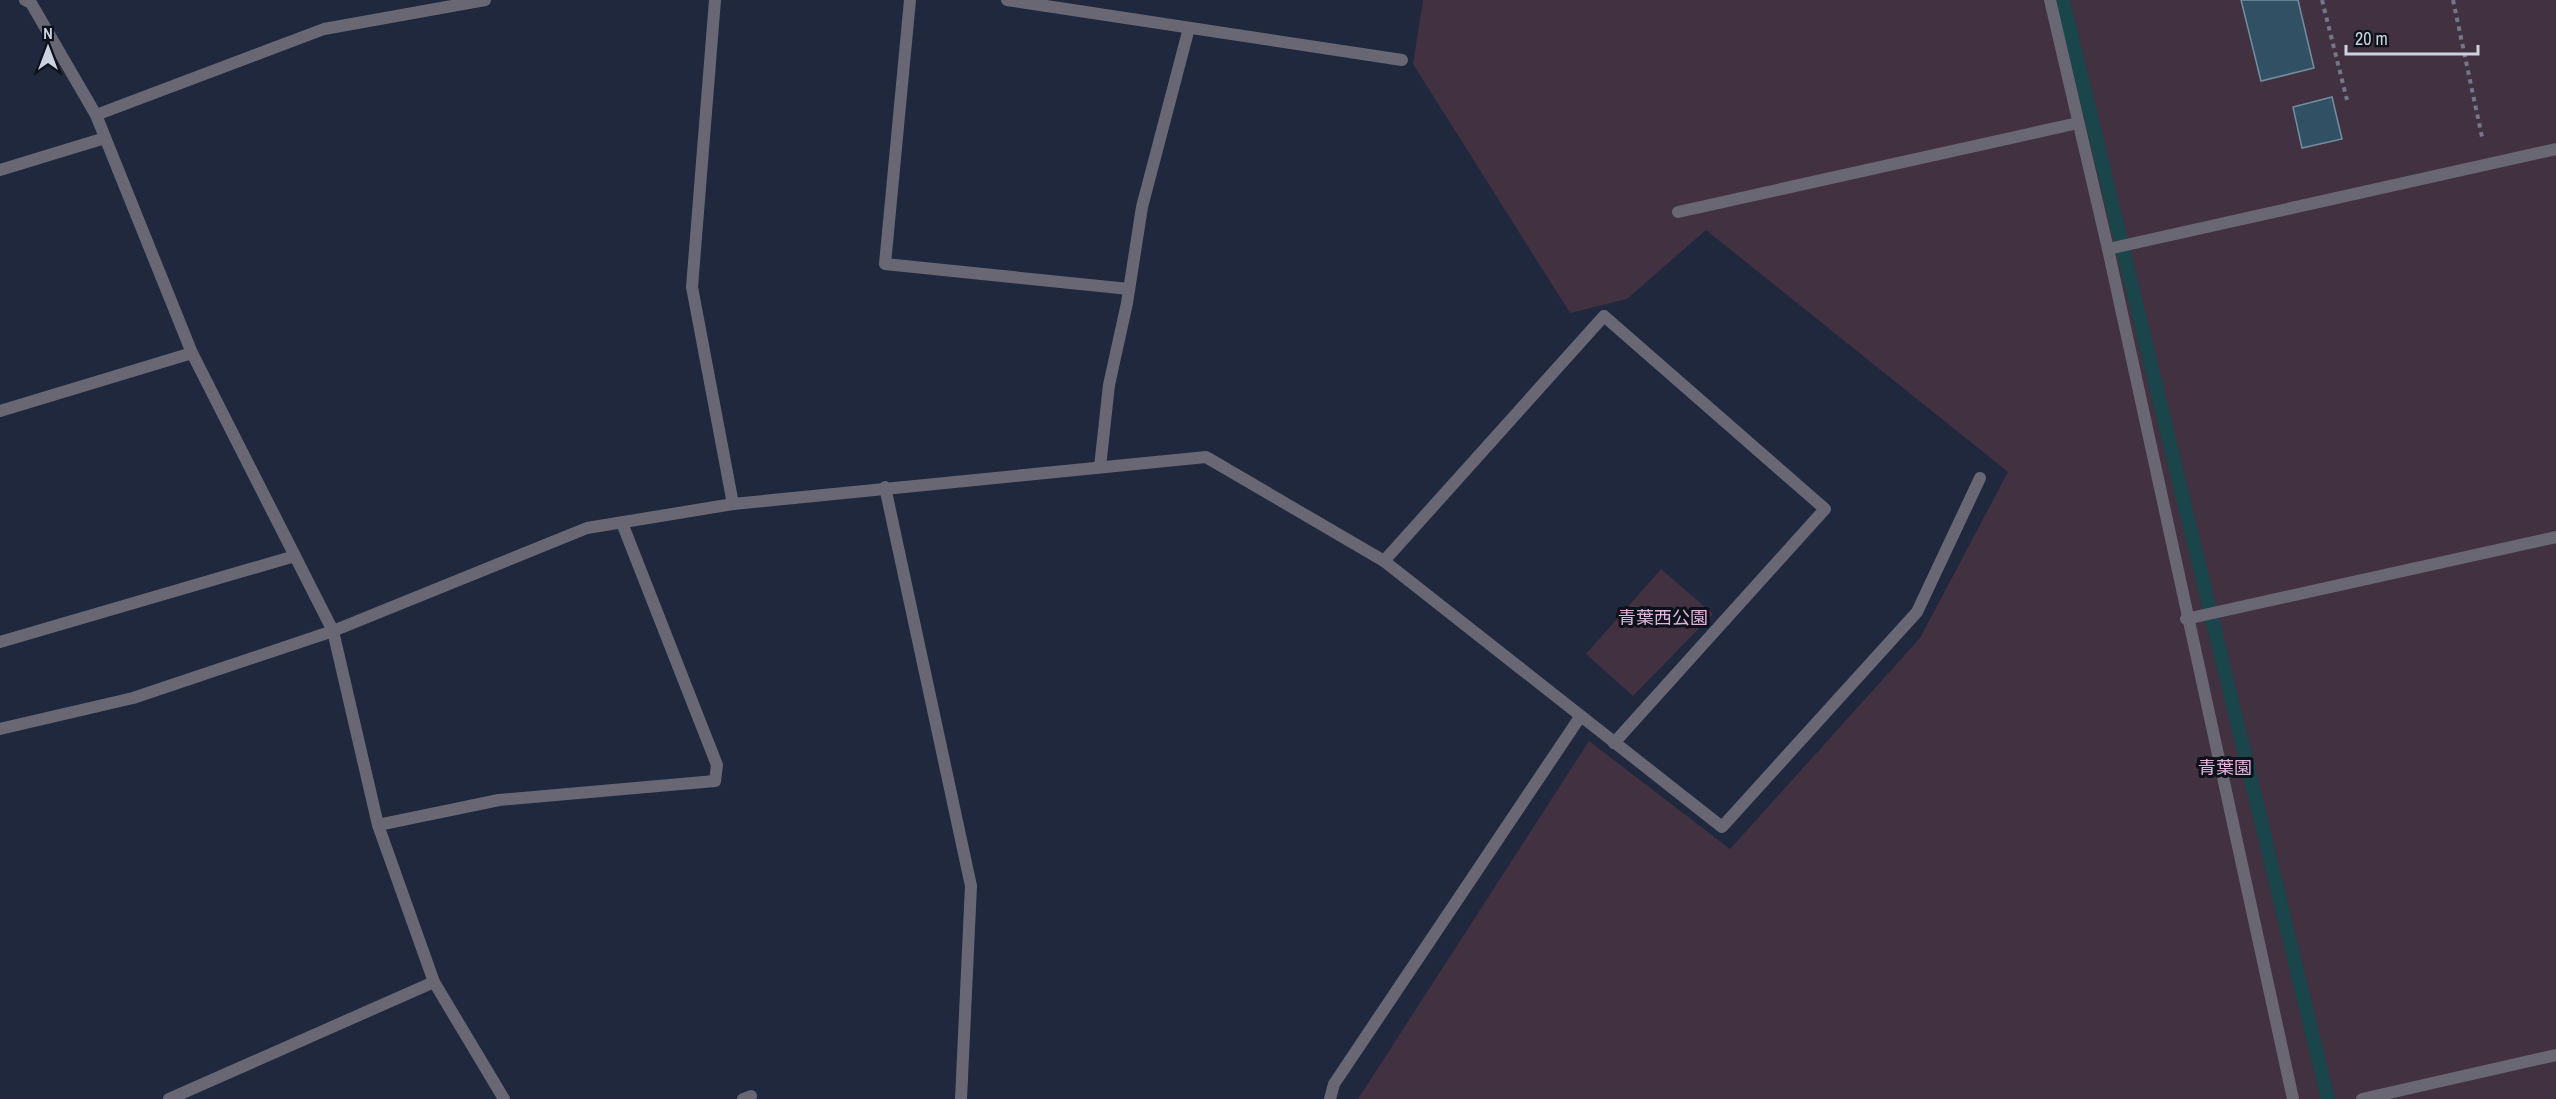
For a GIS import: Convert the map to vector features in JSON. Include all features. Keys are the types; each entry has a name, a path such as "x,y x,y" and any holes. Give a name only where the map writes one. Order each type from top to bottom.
{"street":[{"path":"26,0 31,3 96,115 192,353 333,631 378,825 434,982 504,1099"},
{"path":"96,115 324,28 485,0"},
{"path":"715,0 692,287 733,504"},
{"path":"910,0 885,264 1129,289"},
{"path":"1007,0 1402,60"},
{"path":"2050,0 2108,249 2186,619 2293,1099"},
{"path":"1100,467 1109,386 1129,289 1142,207 1189,28"},
{"path":"1678,213 2078,123"},
{"path":"0,170 105,138"},
{"path":"2108,249 2556,149"},
{"path":"1384,561 1604,316 1825,509 1614,743"},
{"path":"0,411 192,353"},
{"path":"0,729 133,698 333,631 587,528 733,504 885,487 1206,457 1384,561 1722,827 1917,612 1980,478"},
{"path":"885,487 971,886 961,1099"},
{"path":"378,825 499,800 715,781 717,765 621,523"},
{"path":"2186,619 2556,537"},
{"path":"0,642 295,556"},
{"path":"1330,1099 1334,1084 1580,717"},
{"path":"170,1099 434,982"},
{"path":"2362,1099 2556,1054"}],"path":[{"path":"2322,0 2347,100"},
{"path":"2453,0 2488,164"}],"green space":[{"name":"青葉園","path":"1423,0 2556,0 2556,1099 1358,1099 1589,741 1730,849 1920,638 2008,472 1706,230 1627,299 1570,313 1413,64"},
{"name":"青葉西公園","path":"1661,569 1713,614 1633,696 1586,654"}],"building":[{"path":"2241,0 2298,0 2314,68 2261,81"},
{"path":"2332,97 2342,139 2302,148 2293,107"}],"waterway":[{"path":"2063,0 2328,1099"}]}
